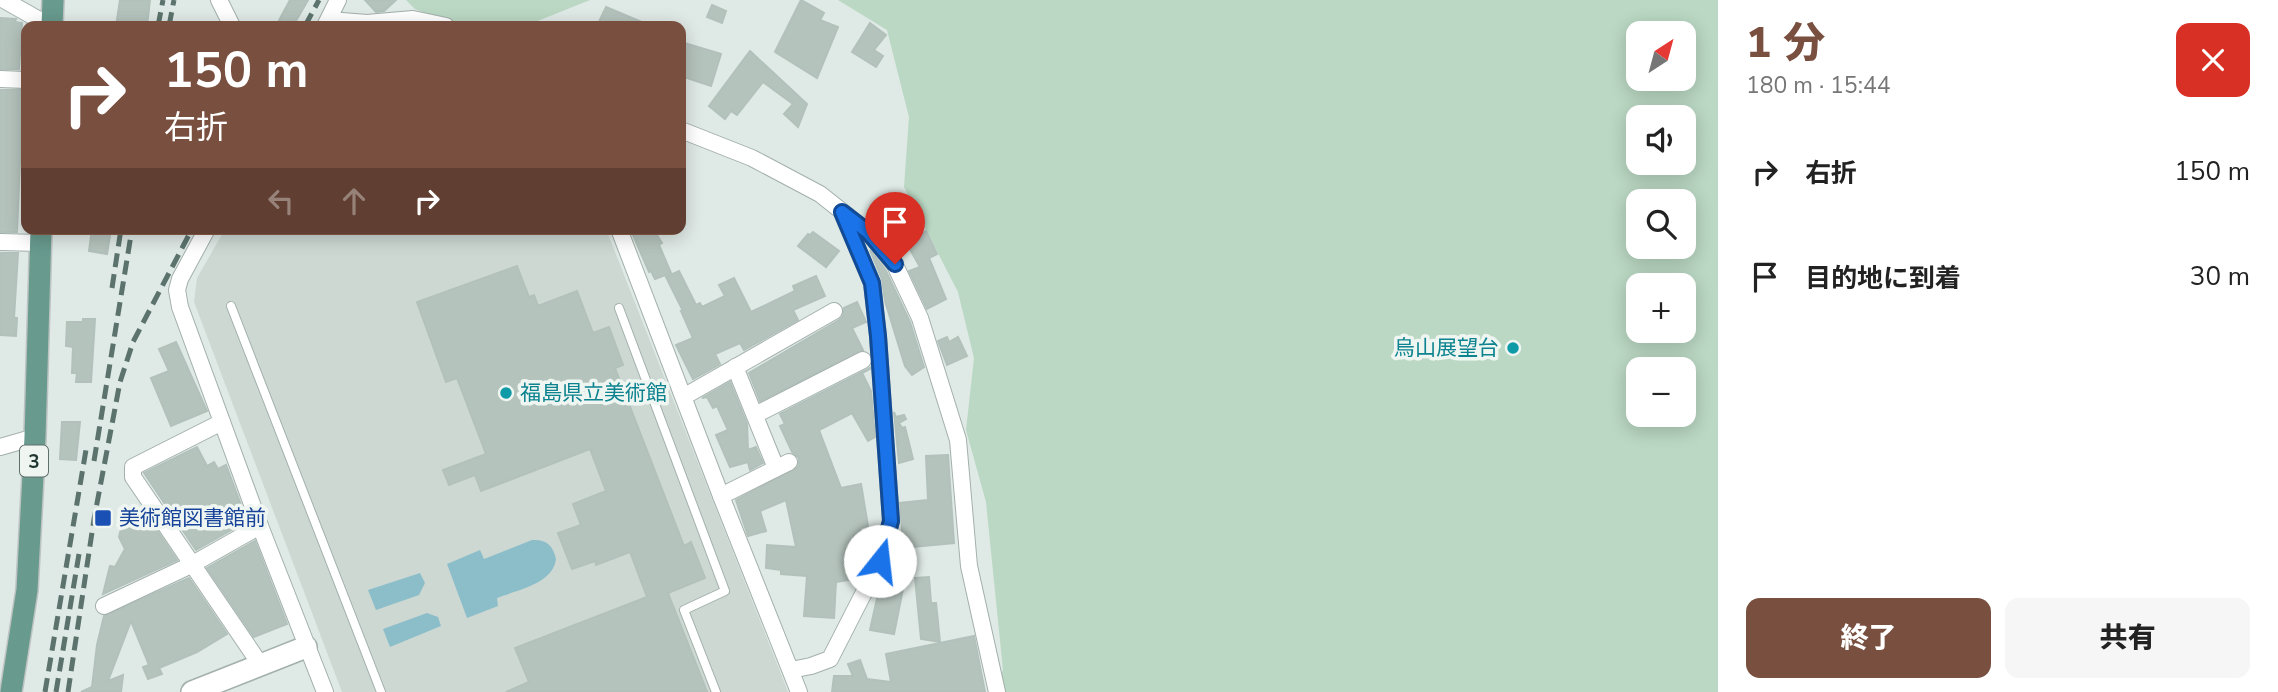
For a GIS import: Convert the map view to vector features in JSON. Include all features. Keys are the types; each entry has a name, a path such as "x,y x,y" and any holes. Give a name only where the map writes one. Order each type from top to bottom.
{"main road":[{"path":"51,21 53,0"},
{"name":"3","path":"8,684 27,590 41,236"}],"street":[{"path":"4,0 42,21"},
{"path":"219,0 230,21"},
{"path":"328,21 338,0"},
{"path":"390,21 418,21"},
{"path":"0,79 21,80"},
{"path":"686,132 752,158 820,194 868,232 895,264 924,330 958,440 969,566 997,692"},
{"path":"791,670 830,659 880,561 891,521 872,283 842,212"},
{"path":"205,235 180,278 177,290 180,307 260,526 325,692"},
{"path":"621,235 799,692"},
{"path":"0,242 41,236"},
{"path":"685,396 834,312"},
{"path":"755,415 863,360"},
{"path":"721,496 783,465 755,415 735,367"},
{"path":"222,422 133,467 133,477 260,664"},
{"path":"0,447 35,438"},
{"path":"104,606 191,565 260,526"},
{"path":"192,692 306,647"}],"lane":[{"path":"231,306 381,692"},
{"path":"619,308 724,591 684,610 716,692"}],"shaded area":[{"path":"222,235 608,235 788,692 342,692 194,302 197,278"}],"green space":[{"path":"406,0 590,0 538,21 446,21 415,9"},
{"path":"838,0 1718,0 1718,692 994,692 1003,670 986,502 966,430 974,358 958,292 904,187 909,117 887,30"}],"water":[{"path":"532,540 545,542 553,550 556,559 548,575 533,585 497,598 498,606 467,618 447,564 480,550 484,559"},
{"path":"420,573 425,583 419,595 376,610 368,590"},
{"path":"427,613 438,617 441,626 390,647 383,629"}],"building":[{"path":"120,0 150,0 148,21 117,21"},
{"path":"290,0 308,0 296,21 279,21"},
{"path":"365,0 396,0 384,11 376,12"},
{"path":"801,0 824,13 820,20 838,27 817,78 775,52"},
{"path":"712,5 726,11 722,23 707,17"},
{"path":"606,7 639,21 599,21"},
{"path":"0,18 16,19 15,22 21,23 19,69 0,69"},
{"path":"870,23 886,35 874,50 883,56 876,67 852,52"},
{"path":"686,44 721,54 711,86 686,78"},
{"path":"750,51 807,104 798,127 784,114 793,104 763,82 737,115 731,111 725,119 709,106"},
{"path":"0,90 21,90 17,232 0,232"},
{"path":"901,198 923,233 926,231 937,254 929,258 946,299 927,309 909,271 920,267 886,207"},
{"path":"813,232 839,251 826,267 798,246"},
{"path":"91,235 110,235 107,254 89,251"},
{"path":"633,235 657,235 662,243 659,245 671,273 655,279 651,271 649,272"},
{"path":"870,250 886,271 910,322 924,367 912,375 905,366 885,301 882,279"},
{"path":"0,253 18,253 14,318 17,318 16,336 0,335"},
{"path":"517,266 529,297 534,295 538,306 577,291 593,333 609,327 623,365 615,368 684,546 691,542 705,578 668,593 707,692 506,692 529,682 515,648 647,597 630,552 596,565 595,561 572,569 558,533 581,525 573,504 606,491 590,449 481,491 475,475 449,485 443,470 486,454 457,378 446,382 417,302"},
{"path":"679,271 696,305 700,303 702,307 725,296 719,285 734,278 751,312 795,291 793,286 816,276 825,296 793,310 798,320 744,350 740,343 715,354 720,364 693,379 676,345 693,338 666,277"},
{"path":"857,302 866,322 852,328 863,350 760,401 749,373 839,320 843,316 844,308"},
{"path":"83,319 95,319 91,382 76,382 77,373 72,373 73,347 66,346 67,322 83,322"},
{"path":"947,337 949,342 958,337 967,356 947,365 938,341"},
{"path":"176,342 207,411 171,426 151,378 169,371 159,349"},
{"path":"870,368 862,373 871,391 875,437 868,441 852,413 819,430 841,488 861,484 868,526 860,528 867,564 860,578 836,582 834,618 804,616 807,576 781,574 781,570 766,568 767,545 796,547 786,500 760,511 766,531 748,536 736,500 798,467 799,458 792,452 780,426 785,424 780,414"},
{"path":"730,382 747,424 748,450 756,447 763,463 750,470 748,462 730,467 716,435 728,430 717,406 713,408 707,397 702,398"},
{"path":"894,412 896,417 904,415 906,419 899,423 902,428 905,427 913,459 899,463"},
{"path":"62,422 80,422 76,460 60,459"},
{"path":"197,447 207,466 214,462 218,469 226,465 247,521 196,550 144,473"},
{"path":"948,455 954,543 913,547 913,544 903,544 900,503 928,500 926,456"},
{"path":"137,513 148,517 177,560 103,594 110,566 115,567 125,549 119,537 123,521"},
{"path":"255,541 287,624 254,637 207,568"},
{"path":"929,577 931,603 936,603 940,642 921,639 915,578"},
{"path":"189,578 227,634 197,652 159,668 162,674 148,679 143,667 149,665 131,621 108,681 123,675 121,692 81,692 92,687 104,616"},
{"path":"880,585 903,589 894,634 870,630"},
{"path":"974,636 985,692 832,692 834,676 853,676 848,664 860,660 867,679 891,682 886,654"}],"railway":[{"path":"159,21 163,0"},
{"path":"170,21 174,0"},
{"path":"308,21 319,0"},
{"path":"112,288 120,235"},
{"path":"94,461 131,235"},
{"path":"68,692 94,519 120,382 133,342 189,235"},
{"path":"45,692 87,444"},
{"path":"56,692 79,554"}],"place":[{"name":"烏山展望台","path":"1513,348"},
{"name":"福島県立美術館","path":"506,393"},
{"name":"美術館図書館前","path":"103,518"}],"route":[{"path":"880,561 891,521 878,336 872,283 842,212 868,232 895,264"}]}
